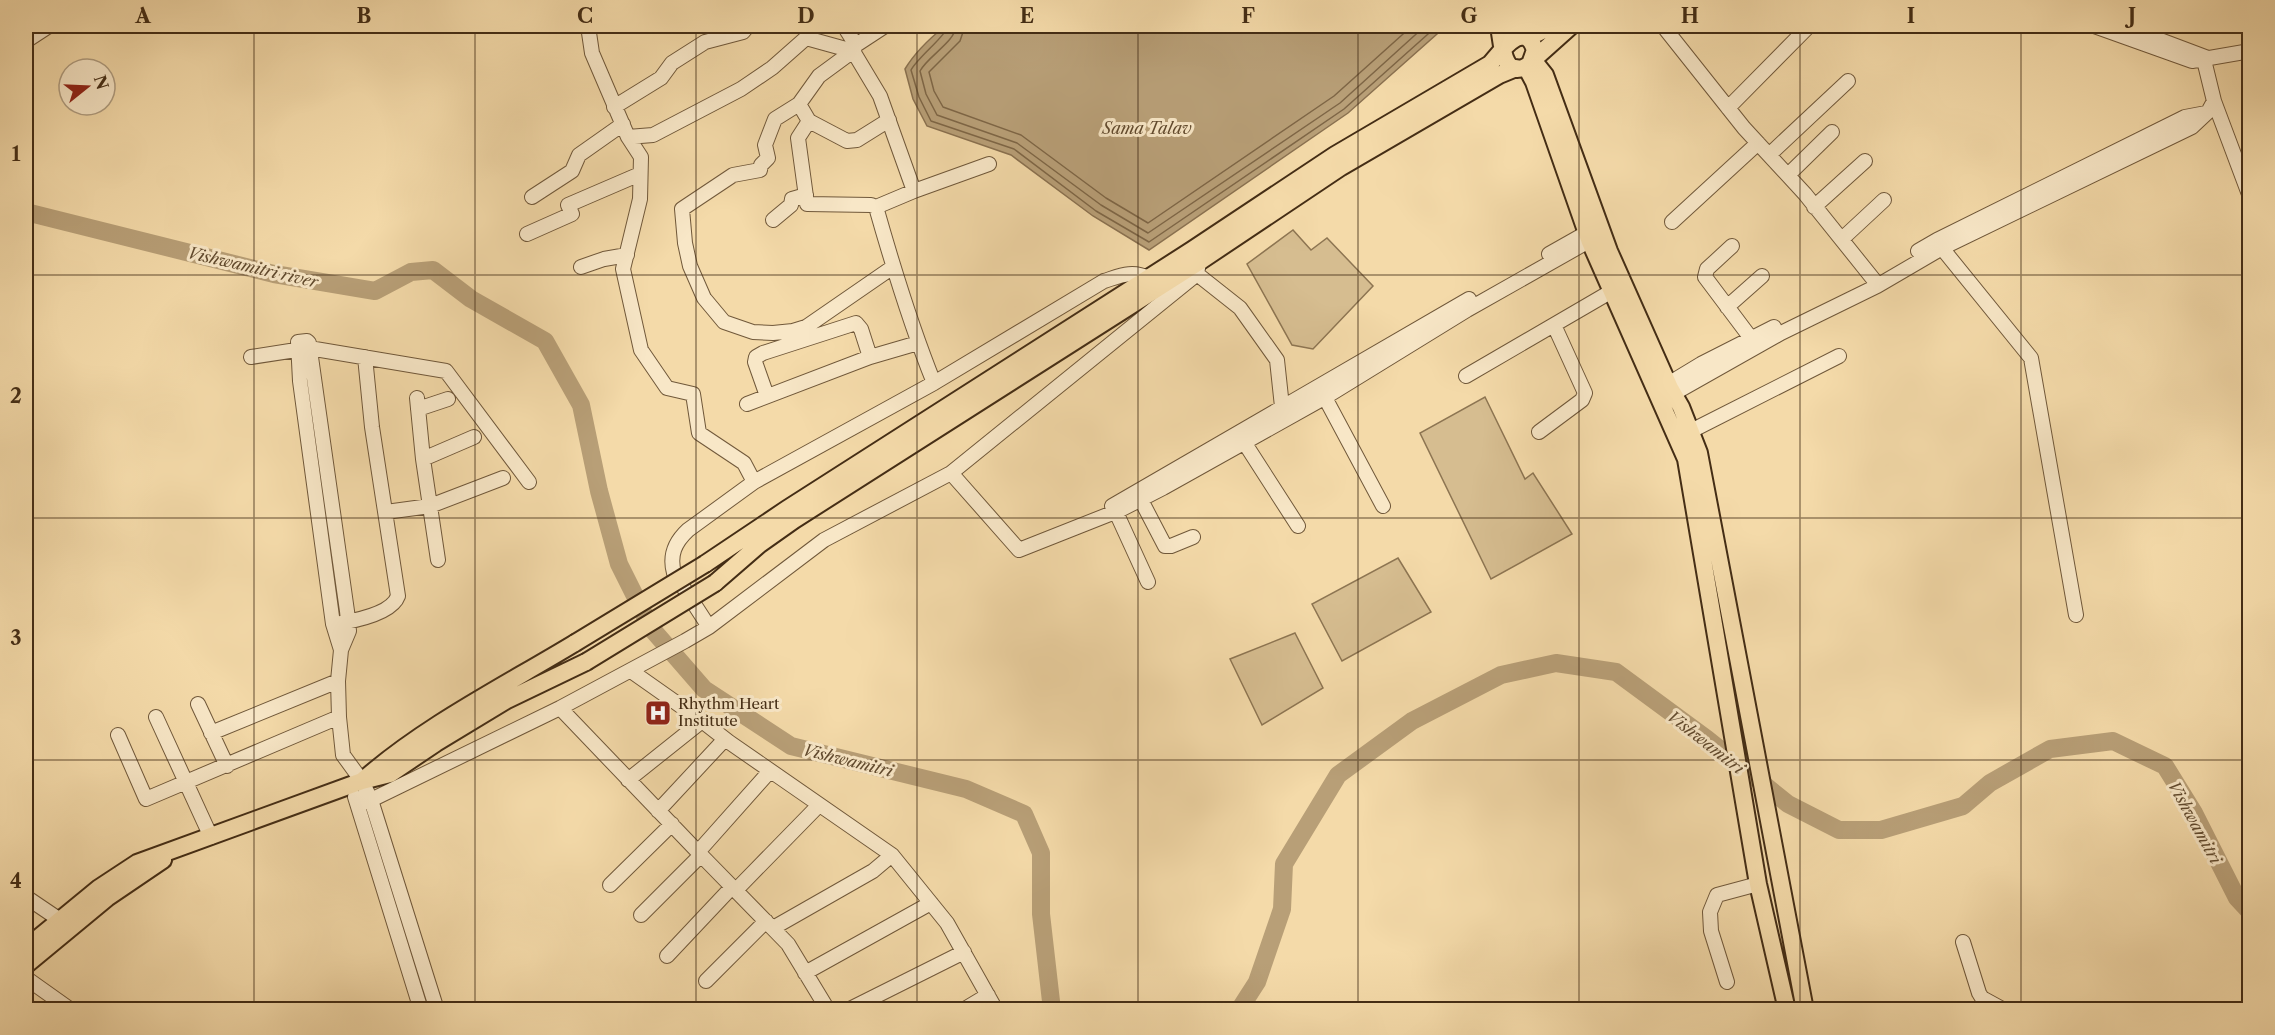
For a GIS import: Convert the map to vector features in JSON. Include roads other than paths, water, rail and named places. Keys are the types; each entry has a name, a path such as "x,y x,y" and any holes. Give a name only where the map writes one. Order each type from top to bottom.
{"main road":[{"path":"1499,26 1504,59 1511,67 1525,65 1535,56 1530,41 1517,31"},
{"path":"1517,31 1538,33 1551,26"},
{"path":"356,784 425,734 705,564 1148,278 1354,151 1499,75 1525,65 1571,26"},
{"path":"1402,124 1490,64 1517,31"},
{"path":"1525,65 1545,75 1612,291 1691,432 1699,453 1805,1010"},
{"path":"26,948 99,888 137,863 356,784 390,774 507,700 586,662 715,583 760,544 794,520 1198,268 1354,151"},
{"path":"1595,233 1666,387 1686,459 1758,884 1787,1010"},
{"path":"1716,637 1734,635"},
{"path":"26,965 107,898 178,849"}],"street":[{"path":"26,40 49,26"},
{"path":"588,26 592,53 614,107 640,157 640,199 623,269 641,350 667,388 693,394 699,432 744,464 754,482"},
{"path":"614,107 661,78 672,63 705,42 743,32 748,26"},
{"path":"844,26 880,96 915,191"},
{"path":"885,26 819,76 800,104 775,119 765,145 768,158 761,165 760,170 733,175 682,209 690,266 704,298 724,322 753,332 793,331 806,327 893,267"},
{"path":"1663,26 1728,108 1788,175 1876,282"},
{"path":"1728,108 1809,26"},
{"path":"2094,26 2192,61 2250,51"},
{"path":"2123,26 2207,59"},
{"path":"532,197 572,171 579,155 626,130 653,135 741,89 772,68 806,38 855,48"},
{"path":"2207,59 2211,107 2250,197"},
{"path":"1769,155 1848,81"},
{"path":"800,104 809,121 847,141 857,140 889,120"},
{"path":"1666,387 1701,364 1754,342 1876,282 1939,244 2185,117 2211,107"},
{"path":"809,121 798,138 807,204 876,207 989,164"},
{"path":"1788,175 1832,132"},
{"path":"1672,222 1758,143"},
{"path":"1814,207 1865,161"},
{"path":"527,234 572,214 568,205 640,174"},
{"path":"773,220 791,205 792,199 806,195"},
{"path":"1842,239 1884,200"},
{"path":"876,207 918,343 934,383"},
{"path":"1111,513 1116,502 1283,414 1465,306 1595,233"},
{"path":"1939,244 2031,358 2076,615"},
{"path":"1732,246 1705,273 1707,280 1754,342"},
{"path":"581,267 604,259 627,255"},
{"path":"364,802 560,708 686,641 709,627 824,540 951,473 1198,268 1240,308 1277,360 1283,414"},
{"path":"709,627 674,573 672,558 674,549 679,538 688,530 754,482 934,383 1104,281 1138,273 1148,278"},
{"path":"1727,307 1762,276"},
{"path":"1466,376 1612,291"},
{"path":"767,396 755,362 756,357 763,353 856,323 859,325 870,357"},
{"path":"1539,432 1582,400 1585,393 1554,325"},
{"path":"747,404 870,357 918,343"},
{"path":"303,349 333,624 341,650"},
{"path":"251,357 303,349 446,371 529,482"},
{"path":"1691,432 1839,356"},
{"path":"333,624 361,620 393,605 398,596 372,427 365,357"},
{"path":"1322,392 1383,506"},
{"path":"438,560 423,459 418,403 448,399"},
{"path":"951,473 1019,550 1141,500 1244,442 1283,414"},
{"path":"423,459 474,437"},
{"path":"1244,442 1298,526"},
{"path":"316,452 349,631 341,650 338,681 343,755 364,802 437,1010"},
{"path":"386,512 430,506 503,478"},
{"path":"1141,500 1165,546 1171,546 1193,537"},
{"path":"1111,513 1148,582"},
{"path":"633,669 725,739 892,855 947,922 996,1010"},
{"path":"210,733 338,681"},
{"path":"198,704 227,766"},
{"path":"560,708 788,944 828,1010"},
{"path":"156,717 211,837"},
{"path":"118,735 146,799 339,717"},
{"path":"628,780 702,721"},
{"path":"658,811 725,739"},
{"path":"641,915 699,853 770,771"},
{"path":"364,802 421,1010"},
{"path":"667,956 819,805"},
{"path":"610,885 672,824"},
{"path":"706,981 770,925 873,871 892,855"},
{"path":"1726,982 1711,931 1710,912 1717,895 1758,884"},
{"path":"26,897 60,920"},
{"path":"805,973 931,903"},
{"path":"1963,942 1982,998 2004,1010"},
{"path":"848,1010 964,952"},
{"path":"26,978 70,1010"},
{"path":"963,1010 988,995"}],"water":[{"name":"Sama Talav","path":"945,26 1446,26 1348,113 1149,250 1093,216 1011,155 927,126 913,99 905,69 923,46"}],"waterway":[{"name":"Vishwamitri","path":"26,212 274,274 375,291 411,272 433,270 471,299 545,341 581,405 599,491 619,564 651,628 704,689 791,746 966,789 1024,814 1041,853 1041,914 1052,1010"},
{"name":"Vishwamitri","path":"1239,1010 1257,982 1282,909 1284,864 1338,775 1412,721 1501,675 1556,663 1616,672 1707,739 1788,804 1839,830 1881,830 1963,806 1990,783 2050,749 2113,741 2165,766 2194,813 2237,898 2250,912"}],"place":[{"name":"Rhythm Heart Institute","path":"658,713"}],"water label":[{"name":"Vishwamitri river","path":"253,267"}]}
